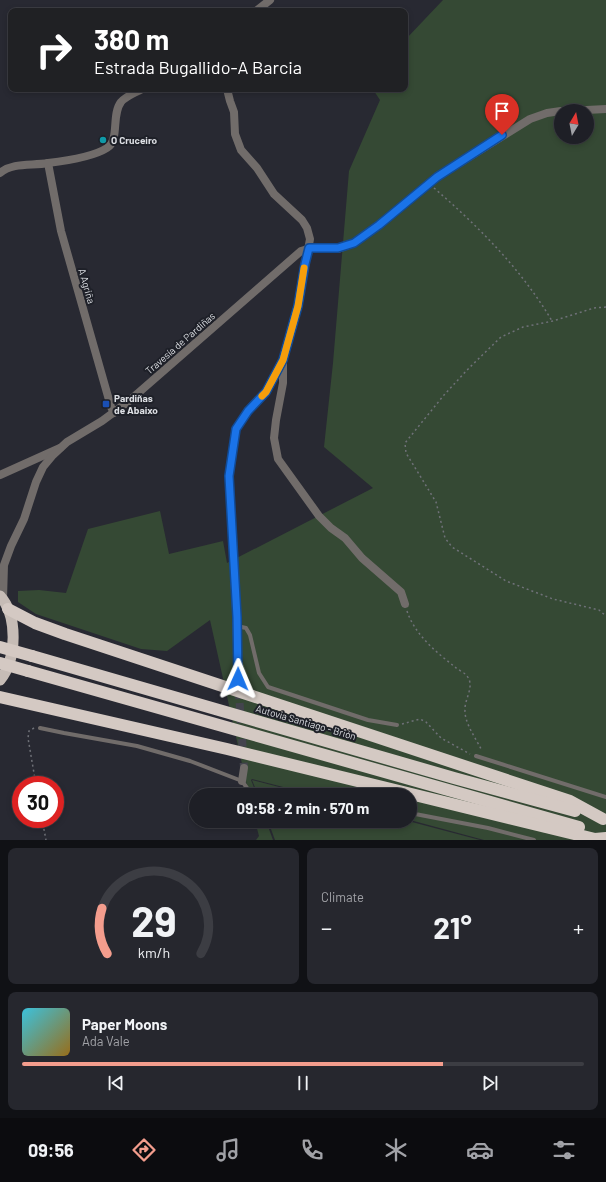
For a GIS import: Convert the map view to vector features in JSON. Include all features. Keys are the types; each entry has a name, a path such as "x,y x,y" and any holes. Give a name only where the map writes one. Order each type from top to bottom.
{"highway":[{"path":"0,680 12,655 14,631 3,601"},
{"path":"3,601 35,623 65,634 570,801 605,819"},
{"name":"Autovía Santiago - Brión","path":"0,647 454,778 605,819"},
{"path":"0,663 606,835"},
{"path":"0,697 227,749 595,839 606,838"}],"street":[{"path":"260,8 270,0"},
{"path":"0,173 16,166 78,158 100,152 109,147 112,143 115,116 118,106 127,96 136,92"},
{"path":"228,92 234,112 235,134 241,150 256,168 274,194 302,220 307,228 310,239 298,306 283,360 266,392 248,411 236,429 229,476 237,626 238,679"},
{"path":"594,110 606,109"},
{"path":"309,248 338,248 354,243 379,225 428,183 530,119 554,112"},
{"name":"A Agriña","path":"48,163 61,231 111,407 114,413"},
{"name":"Travesía de Pardiñas","path":"60,448 114,413 138,394 292,258 301,251 309,248"},
{"path":"283,360 283,383 274,438 278,459 319,516 331,528 345,538 362,558 401,592 405,604"},
{"path":"0,475 60,448"},
{"path":"3,601 3,574 11,546 24,519 39,474 60,448"},
{"path":"0,554 11,546"},
{"path":"242,781 244,768"}],"lane":[{"path":"237,626 246,628 250,635 259,672 268,687 368,720 397,725"},
{"path":"40,728 138,746 190,761 242,781 247,788"},
{"path":"476,756 606,797"},
{"path":"417,814 488,828 534,840"}],"path":[{"path":"428,183 511,262 553,321"},
{"path":"606,307 594,308 553,321 523,327 501,337 444,395 405,443 406,454 436,502 445,538 452,547 506,582 553,599 599,610 606,616"},
{"path":"405,604 410,621 416,630 444,657 467,676 470,682 469,694 465,708 466,719 484,754 483,758"},
{"path":"397,725 420,719 426,722 441,738 461,750 476,756"},
{"path":"34,776 28,738 29,731 33,728 40,728"},
{"path":"44,828 46,840"}],"green space":[{"path":"443,0 606,0 606,840 484,840 417,822 417,788 287,788 252,779 251,780 254,788 247,788 210,620 167,651 141,649 36,614 18,602 18,591 39,590 66,593 88,529 160,511 169,554 223,541 227,563 373,488 324,447 333,363 349,171 380,100 375,92 408,92 408,37"},
{"path":"252,780 283,788 255,788"},
{"path":"417,823 480,840 275,840 271,828 417,828"},
{"path":"257,828 269,828 273,840 256,840 259,836"}],"tunnel":[{"path":"238,679 244,768"}],"slow traffic":[{"path":"262,396 266,392 283,360 298,306 304,268"}],"place":[{"name":"O Cruceiro","path":"103,140"},
{"name":"Pardiñas de Abaixo","path":"106,404"}],"route":[{"path":"238,679 235,565 229,476 236,429 248,411 266,392 283,360 298,306 309,248 342,248 361,239 428,183 502,135"}]}
